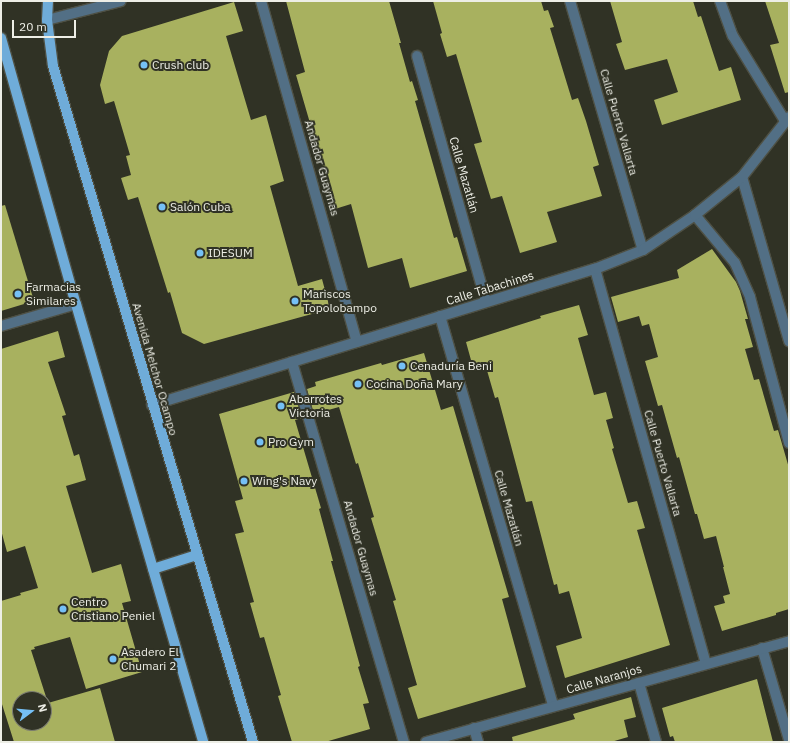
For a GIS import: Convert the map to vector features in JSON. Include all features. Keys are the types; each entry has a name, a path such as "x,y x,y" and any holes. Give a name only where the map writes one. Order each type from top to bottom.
{"main road":[{"name":"Avenida Melchor Ocampo","path":"48,1 48,20 53,66 152,405 253,742"},
{"path":"1,38 76,304 203,742"},
{"path":"153,569 197,556"}],"street":[{"path":"48,20 121,1"},
{"name":"Andador Guaymas","path":"261,1 357,342"},
{"name":"Calle Puerto Vallarta","path":"570,1 643,250"},
{"path":"720,1 733,36 787,119"},
{"name":"Calle Mazatlán","path":"417,56 486,302"},
{"name":"Calle Tabachines","path":"152,405 595,269 643,250 695,215 742,177 787,119"},
{"path":"742,177 789,341"},
{"path":"695,215 735,263 750,297 789,443"},
{"name":"Calle Puerto Vallarta","path":"595,269 706,664"},
{"path":"1,326 76,304"},
{"name":"Calle Mazatlán","path":"440,316 553,706"},
{"name":"Andador Guaymas","path":"292,362 404,742"},
{"name":"Calle Naranjos","path":"426,742 789,640"},
{"path":"762,648 789,740"},
{"path":"639,682 656,742"},
{"path":"474,728 478,742"}],"building":[{"path":"286,1 389,1 410,82 412,81 418,100 415,101 454,238 457,237 467,271 410,288 402,258 368,268 351,204 335,209 296,75 305,72"},
{"path":"433,1 541,1 544,11 548,10 554,27 550,28 572,100 578,98 599,165 593,167 602,196 547,212 557,242 520,253 502,196 491,199 474,144 482,142 456,54 447,57 440,34 442,33"},
{"path":"610,1 693,1 698,17 701,16 719,71 731,67 741,100 662,125 654,100 678,92 667,59 625,70 616,44 622,42"},
{"path":"765,1 789,1 789,92 785,93 770,45 779,43"},
{"path":"234,2 243,31 226,36 251,120 266,115 284,181 270,186 298,286 322,279 330,309 204,344 182,333 170,292 168,293 138,197 128,200 121,178 131,175 126,156 130,155 114,101 105,104 100,85 109,51 122,36"},
{"path":"5,205 34,301 1,311 1,206"},
{"path":"712,249 736,282 740,291 748,319 745,319 753,347 745,349 754,380 759,379 774,431 778,430 789,468 789,609 776,613 776,615 722,631 714,606 725,603 723,596 730,594 724,567 716,536 704,539 697,514 695,514 679,457 677,458 662,405 658,406 645,361 658,357 649,324 642,326 639,316 618,322 611,297 679,278 677,270"},
{"path":"579,305 588,335 578,338 594,395 606,392 613,418 606,420 614,448 612,449 628,503 637,501 645,528 637,530 670,645 565,678 556,646 582,638 569,591 559,594 557,584 554,585 532,501 526,502 498,397 495,398 486,367 474,371 466,342 541,318 540,316"},
{"path":"58,331 65,357 48,362 66,415 62,416 74,456 79,454 86,480 66,486 92,573 121,564 131,601 122,603 142,672 86,689 70,637 34,647 35,649 31,650 44,691 12,691 12,731 52,731 52,702 100,688 115,742 14,742 1,701 1,601 21,595 20,593 38,588 25,546 7,552 1,530 1,349"},
{"path":"424,353 441,410 453,406 509,597 502,599 526,687 418,719 408,688 417,685 393,601 396,600 371,518 374,517 358,463 356,464 339,407 314,414 307,389 316,386 315,382 381,363 382,365"},
{"path":"294,392 302,418 295,420 321,508 319,509 333,561 331,561 360,666 358,667 369,703 363,704 370,729 325,742 292,742 278,696 281,695 264,637 260,638 250,603 254,602 235,534 244,532 235,501 243,499 219,414"},
{"path":"757,679 773,742 675,742 673,736 670,737 662,708"},
{"path":"631,697 636,717 624,720 628,737 611,742 513,742 512,737 575,719 573,714"}],"place":[{"name":"Crush club","path":"144,65"},
{"name":"Salón Cuba","path":"162,207"},
{"name":"IDESUM","path":"200,253"},
{"name":"Farmacias Similares","path":"18,294"},
{"name":"Mariscos Topolobampo","path":"295,301"},
{"name":"Cenaduría Beni","path":"402,366"},
{"name":"Cocina Doña Mary","path":"358,384"},
{"name":"Abarrotes Victoria","path":"281,406"},
{"name":"Pro Gym","path":"260,442"},
{"name":"Wing's Navy","path":"244,481"},
{"name":"Centro Cristiano Peniel","path":"63,609"},
{"name":"Asadero El Chumari 2","path":"113,659"}]}
